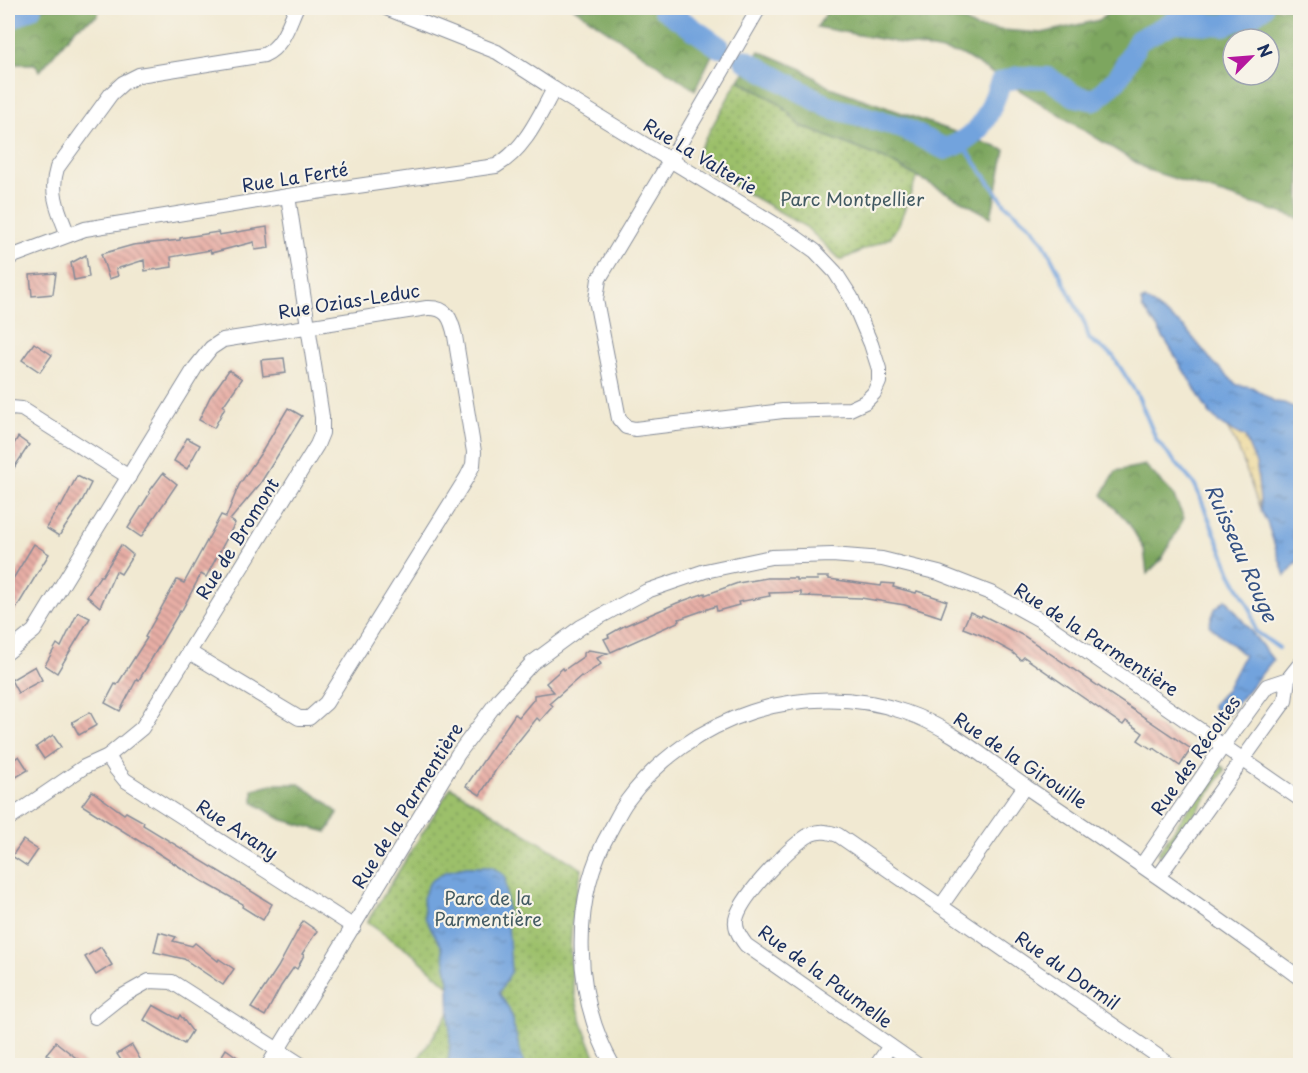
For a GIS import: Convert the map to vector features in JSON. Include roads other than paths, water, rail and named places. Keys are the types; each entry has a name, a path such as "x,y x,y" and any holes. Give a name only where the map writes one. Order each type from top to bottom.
{"street":[{"path":"68,235 53,196 53,179 57,168 111,94 123,83 139,75 264,55 273,51 281,42 296,8"},
{"name":"Rue La Valterie","path":"386,8 497,52 554,90 671,159 815,251 835,272 851,297 871,344 879,369 879,382 874,393 865,402 850,409 783,411 646,428 626,427 620,419 597,300 599,279 671,159"},
{"path":"671,159 759,8"},
{"name":"Rue La Ferté","path":"8,258 85,230 288,196 496,166 511,158 521,147 554,90"},
{"name":"Rue de Bromont","path":"8,819 84,767 108,756 142,728 311,455 322,433 322,417 288,196"},
{"name":"Rue Ozias-Leduc","path":"8,652 34,630 195,368 211,348 223,340 427,308 437,307 447,314 452,322 455,336 474,452 473,465 468,477 326,703 309,718 299,718 189,652"},
{"path":"8,410 22,409 129,477"},
{"name":"Rue de la Parmentière","path":"268,1065 458,754 500,698 532,663 581,627 647,591 705,571 771,556 832,555 882,558 939,573 993,594 1042,621 1300,799"},
{"name":"Rue des Récoltes","path":"1159,876 1285,701 1288,679 1300,664"},
{"name":"Rue des Récoltes","path":"1142,865 1267,686 1288,679"},
{"name":"Rue de la Girouille","path":"613,1065 591,1014 583,975 581,940 585,903 594,870 607,836 626,801 657,767 690,742 724,722 773,705 816,699 858,701 905,712 946,730 1159,876 1300,978"},
{"name":"Rue Arany","path":"108,756 125,780 354,927"},
{"path":"941,906 1025,786"},
{"name":"Rue de la Paumelle","path":"919,1065 746,945 737,933 736,917 765,875 793,848 812,834 825,831 838,835 941,906"},
{"name":"Rue du Dormil","path":"941,906 1172,1065"},
{"path":"95,1017 119,998 149,981 172,982 303,1065"},
{"path":"876,1065 890,1046"}],"water":[{"path":"1145,299 1185,328 1211,360 1237,385 1252,387 1275,402 1300,410 1300,480 1293,536 1300,558 1285,576 1267,522 1261,511 1257,466 1245,437 1223,426 1210,414 1169,346 1143,309 1141,301"},
{"path":"1226,599 1273,660 1222,721 1212,705 1226,690 1244,655 1209,625 1215,609"},
{"path":"466,867 492,867 505,876 511,972 499,993 509,1009 524,1065 448,1065 449,980 442,947 425,918 423,898 430,882 445,872"}],"waterway":[{"path":"8,20 31,8"},
{"path":"663,8 719,47"},
{"path":"745,60 829,107 901,127 945,149 968,138 982,124 1001,82 1018,77 1048,78 1075,96 1095,100 1118,78 1139,40 1174,22 1224,25 1253,14 1262,8"},
{"name":"Ruisseau Rouge","path":"962,144 1005,204 1032,227 1044,243 1085,324 1089,339 1113,356 1137,394 1157,441 1195,485 1231,573 1251,610 1255,631 1279,648"}],"park label":[{"name":"Parc Montpellier","path":"852,200"},
{"name":"Parc de la Parmentière","path":"488,909"}]}
